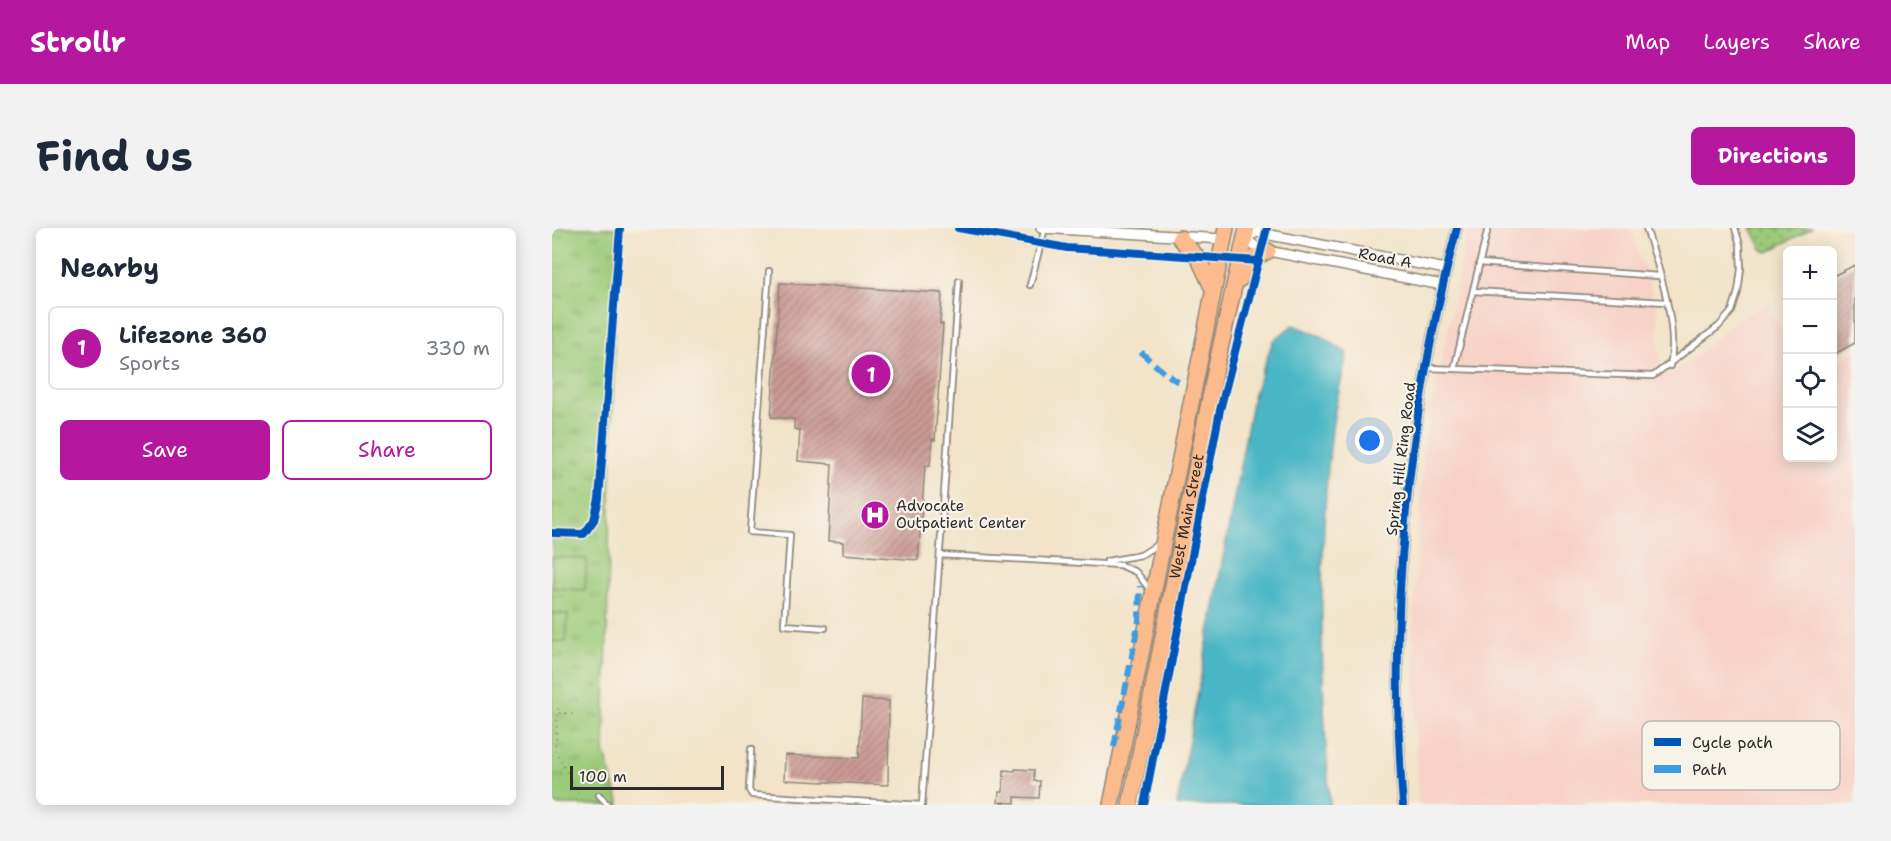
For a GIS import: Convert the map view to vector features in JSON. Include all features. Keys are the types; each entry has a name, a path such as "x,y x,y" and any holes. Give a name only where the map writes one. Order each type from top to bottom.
{"main road":[{"path":"1225,233 1246,233"},
{"name":"West Main Street","path":"1111,805 1225,233"},
{"name":"West Main Street","path":"1130,805 1232,292 1246,233"},
{"path":"1180,238 1199,259 1213,289"},
{"path":"1232,292 1252,259 1268,251"}],"street":[{"path":"1044,228 1180,238 1225,233"},
{"name":"Spring Hill Ring Road","path":"1404,805 1399,682 1401,587 1410,480 1426,368 1442,285 1457,228"},
{"name":"Road A","path":"1246,233 1257,232 1446,269"},
{"name":"Road A","path":"1246,233 1258,249 1442,285"}],"lane":[{"path":"1030,285 1044,228"},
{"path":"1454,369 1488,228"},
{"path":"1646,228 1665,302 1672,346 1670,366"},
{"path":"1426,368 1653,376 1670,366 1719,326 1732,311 1741,269 1740,245 1735,228"},
{"path":"1479,263 1659,276"},
{"path":"769,271 750,532 790,535 784,625 825,628"},
{"path":"751,749 749,790 752,795 922,805 959,281"},
{"path":"1473,291 1665,302"},
{"path":"1102,562 1141,555 1157,546 1163,537"},
{"path":"940,555 1102,562 1120,565 1136,572 1153,593"},
{"path":"599,795 608,805"}],"path":[{"path":"555,750 558,708"},
{"path":"558,713 576,714"},
{"path":"552,746 580,796"},
{"path":"568,789 580,796"}],"shaded area":[{"path":"1468,228 1631,228 1657,310 1661,376 1679,370 1739,319 1769,302 1783,335 1783,462 1837,462 1837,362 1855,352 1855,805 1418,805 1413,627 1424,448"}],"green space":[{"path":"552,228 617,228 604,751 620,805 552,805"},
{"path":"1751,228 1812,228 1768,252 1763,250"},
{"path":"552,557 587,559 585,590 552,588"},
{"path":"552,613 568,614 566,642 552,641"}],"water":[{"path":"1293,325 1321,336 1347,353 1332,429 1322,570 1322,664 1330,805 1177,805 1253,397 1273,341"}],"building":[{"path":"1855,265 1855,343 1837,353 1837,300 1837,274"},
{"path":"780,283 942,293 940,324 943,324 935,440 932,439 930,466 925,466 918,560 843,554 843,542 828,541 832,464 798,461 800,430 794,429 794,419 771,417"},
{"path":"862,699 889,701 888,785 784,780 785,755 859,758"},
{"path":"1015,769 1034,770 1034,781 1040,781 1039,798 1015,797 1015,803 998,802 999,792 1003,792 1004,770 1015,771"}],"marked path":[{"path":"1141,352 1180,383"},
{"path":"1114,747 1139,620 1140,586"}],"cycle path":[{"path":"552,533 584,534 594,520 599,499 620,228"},
{"path":"958,228 1067,248 1259,261"},
{"path":"1144,805 1220,410 1267,228"},
{"path":"1403,805 1398,660 1400,587 1406,514 1414,442 1426,370 1457,228"}],"place":[{"name":"Lifezone 360","path":"871,374"},
{"name":"Advocate Outpatient Center","path":"875,515"}]}
